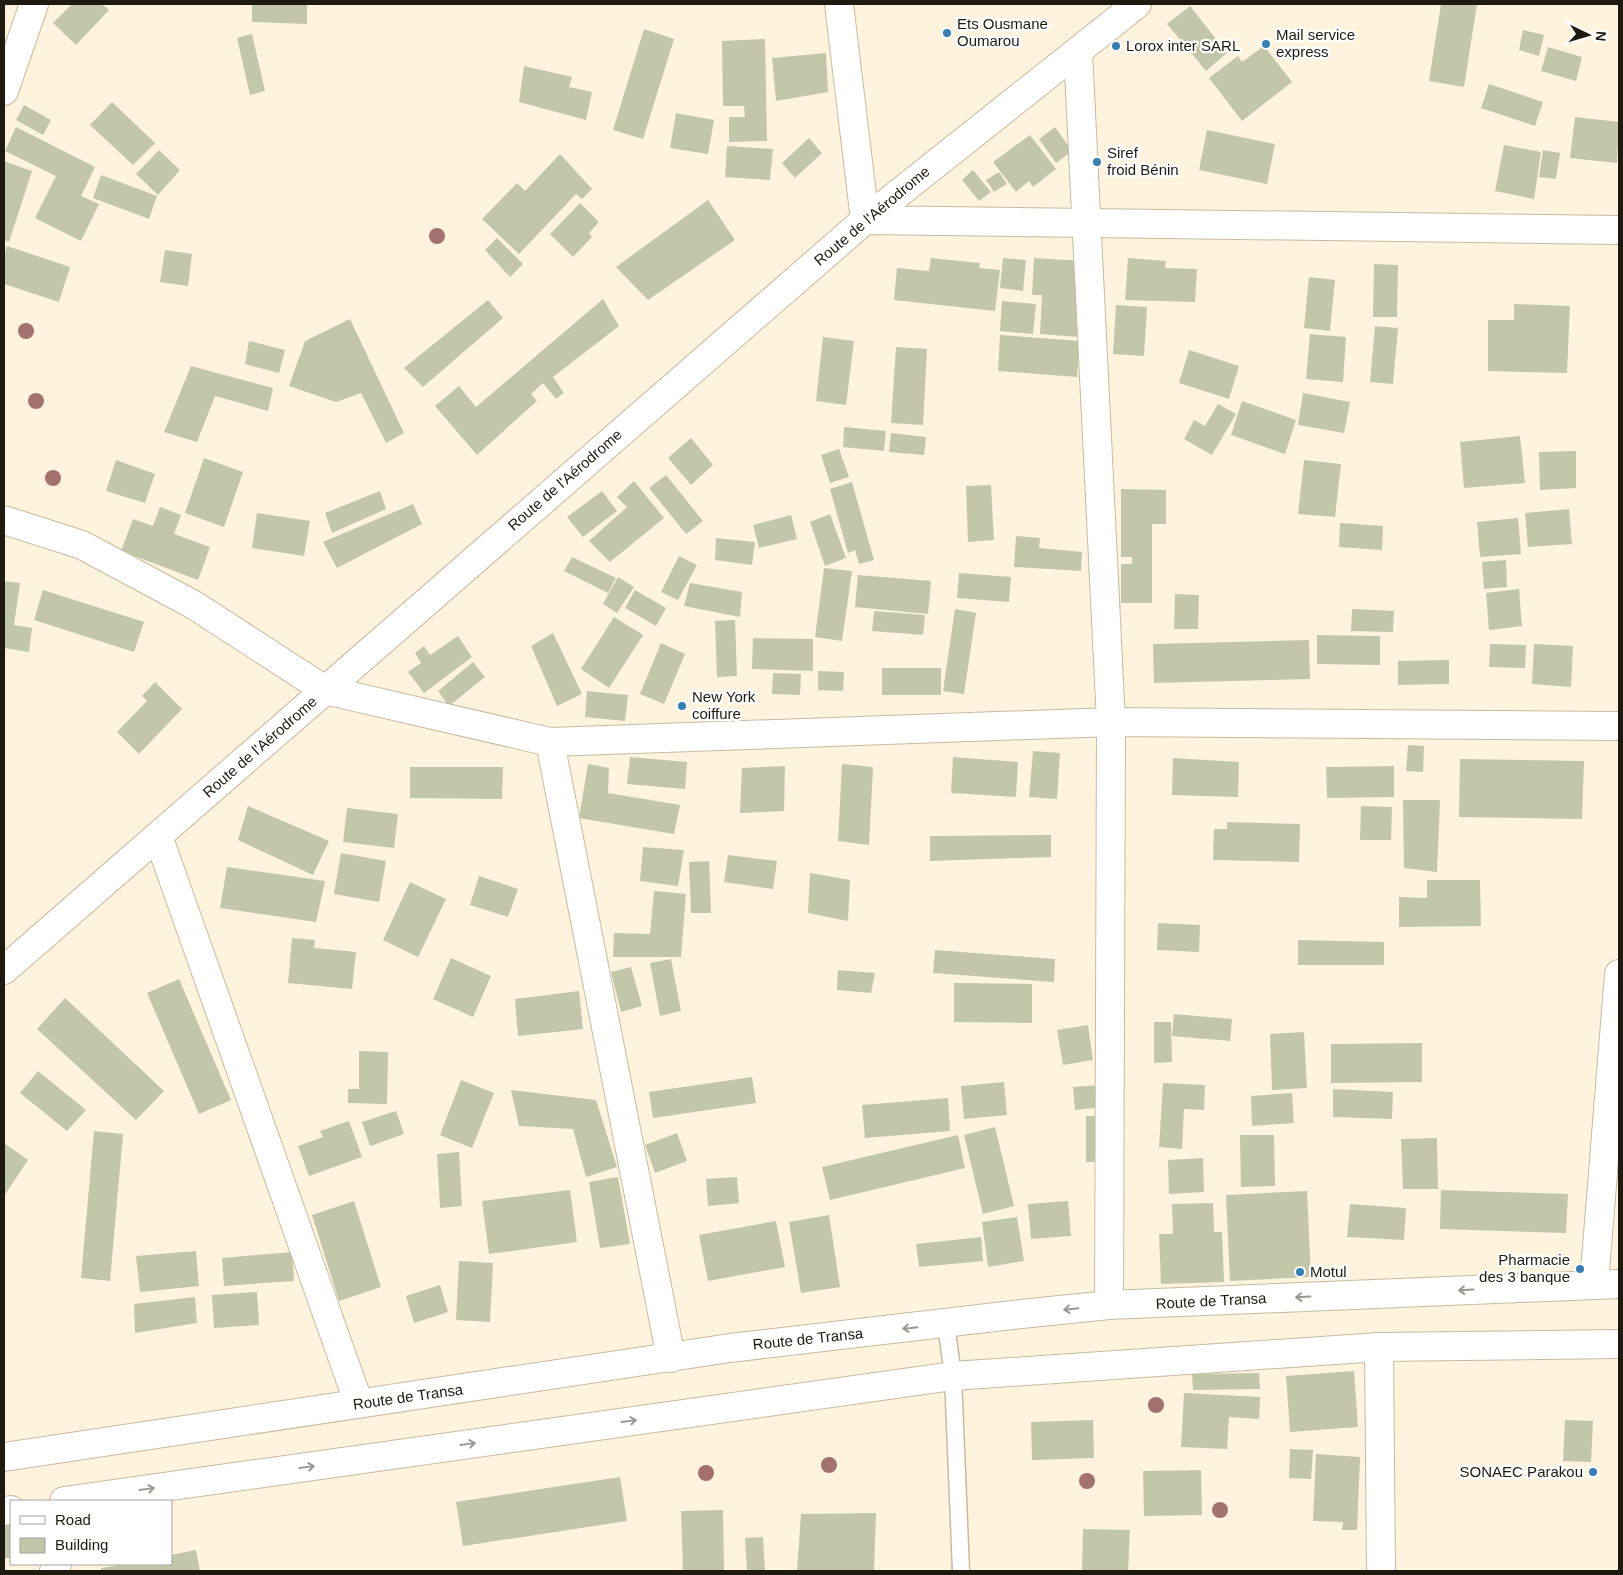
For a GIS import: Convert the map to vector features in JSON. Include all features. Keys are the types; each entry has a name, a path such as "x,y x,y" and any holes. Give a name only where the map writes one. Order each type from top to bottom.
{"street":[{"path":"4,91 34,4"},
{"path":"839,4 865,220 1619,230"},
{"name":"Route de l'Aérodrome","path":"4,970 865,220 1137,4"},
{"path":"1078,51 1111,722 1109,1305"},
{"path":"4,520 82,544 194,605 324,690 550,742 1111,722 1619,726"},
{"path":"550,742 670,1358"},
{"path":"158,836 359,1404"},
{"path":"1607,1284 1619,974"},
{"name":"Route de Transa","path":"4,1457 730,1348 1109,1305 1607,1284"},
{"path":"76,1500 953,1376 1379,1347 1619,1344"},
{"path":"1379,1347 1381,1571"}],"lane":[{"path":"946,1324 953,1376 961,1571"}],"building":[{"path":"72,4 102,4 109,10 76,45 53,23"},
{"path":"252,4 307,4 307,24 252,22"},
{"path":"1441,4 1477,4 1464,87 1429,81"},
{"path":"1190,6 1227,53 1206,71 1167,24"},
{"path":"644,29 674,39 643,139 613,130"},
{"path":"1523,30 1544,35 1539,56 1519,50"},
{"path":"252,34 265,91 250,95 237,38"},
{"path":"765,39 767,141 729,142 729,117 745,117 744,106 723,106 722,41"},
{"path":"1264,46 1292,82 1242,121 1209,78 1238,56 1242,62"},
{"path":"1548,47 1582,57 1576,81 1541,71"},
{"path":"826,53 828,92 776,101 772,58"},
{"path":"524,66 572,77 569,87 592,92 586,120 519,102"},
{"path":"1489,84 1543,102 1535,126 1481,108"},
{"path":"112,102 155,143 133,165 90,125"},
{"path":"24,105 51,120 43,135 16,120"},
{"path":"676,113 714,120 708,154 670,148"},
{"path":"1575,117 1619,122 1617,163 1570,158"},
{"path":"16,127 95,167 81,196 99,204 81,241 35,218 56,176 5,151"},
{"path":"1055,127 1072,151 1056,163 1039,139"},
{"path":"1207,130 1275,144 1267,184 1199,170"},
{"path":"1030,135 1056,169 1033,187 1029,181 1016,192 993,162"},
{"path":"809,138 822,153 795,178 782,163"},
{"path":"1504,145 1541,152 1534,199 1495,191"},
{"path":"727,146 773,149 770,180 725,177"},
{"path":"159,150 180,170 158,195 136,174"},
{"path":"1543,150 1560,153 1556,179 1539,177"},
{"path":"560,154 592,189 582,199 576,194 519,254 482,219 517,183 525,191"},
{"path":"4,161 32,171 9,242 4,240"},
{"path":"973,170 991,192 979,201 962,180"},
{"path":"999,172 1007,184 994,192 986,180"},
{"path":"101,175 157,196 149,219 93,198"},
{"path":"708,200 735,240 648,300 616,267"},
{"path":"580,203 599,222 589,233 592,237 573,257 550,234"},
{"path":"497,238 523,264 510,277 485,250"},
{"path":"7,246 70,267 59,302 4,284 4,255"},
{"path":"165,250 192,254 188,286 160,282"},
{"path":"931,258 980,263 979,268 1000,270 995,311 894,300 897,268 929,271"},
{"path":"1003,258 1026,260 1023,291 1000,288"},
{"path":"1034,258 1083,261 1079,337 1040,334 1042,295 1032,295"},
{"path":"1128,258 1166,261 1165,268 1197,269 1195,302 1125,300"},
{"path":"1374,264 1398,265 1397,317 1373,317"},
{"path":"1309,277 1335,280 1330,331 1304,328"},
{"path":"603,299 619,326 553,377 564,393 556,399 543,383 531,394 537,401 477,455 435,406 459,386 476,407"},
{"path":"488,300 503,318 423,387 404,368"},
{"path":"1002,301 1036,304 1033,334 1000,331"},
{"path":"1514,304 1570,306 1567,373 1488,371 1488,320 1514,320"},
{"path":"1116,305 1147,307 1144,356 1113,354"},
{"path":"350,319 404,433 386,443 361,393 336,402 289,386 305,341"},
{"path":"1375,326 1398,328 1393,384 1370,382"},
{"path":"1310,334 1346,337 1343,382 1306,379"},
{"path":"1000,335 1080,341 1077,377 998,371"},
{"path":"823,337 854,341 846,405 816,401"},
{"path":"249,341 285,350 279,373 245,364"},
{"path":"896,347 927,349 923,425 891,423"},
{"path":"1189,350 1239,366 1229,399 1179,383"},
{"path":"191,366 273,388 268,411 215,396 197,442 164,432"},
{"path":"1303,393 1350,402 1344,433 1298,425"},
{"path":"1242,401 1296,420 1285,454 1231,435"},
{"path":"1218,404 1236,414 1212,455 1184,439 1194,420 1205,426"},
{"path":"844,427 886,431 884,451 843,447"},
{"path":"891,433 926,437 924,455 889,452"},
{"path":"1520,436 1525,483 1464,488 1460,442"},
{"path":"691,438 713,465 691,485 668,458"},
{"path":"839,449 849,477 830,483 821,455"},
{"path":"1576,451 1576,488 1540,490 1539,452"},
{"path":"204,458 243,472 224,527 185,513"},
{"path":"116,460 155,474 145,503 106,491"},
{"path":"1304,460 1341,464 1335,517 1298,514"},
{"path":"666,475 703,521 686,534 649,488"},
{"path":"634,481 664,518 610,562 589,541 627,507 617,497"},
{"path":"852,482 874,560 859,564 855,550 848,553 830,489"},
{"path":"991,485 994,540 968,542 966,486"},
{"path":"1121,489 1166,490 1166,524 1152,524 1152,603 1121,603 1121,564 1132,564 1132,557 1121,557"},
{"path":"380,491 386,509 332,533 325,513"},
{"path":"602,491 617,511 583,537 567,517"},
{"path":"413,504 422,524 337,568 323,542"},
{"path":"160,507 181,515 174,534 210,547 198,580 121,551 133,519 153,526"},
{"path":"1569,509 1572,544 1528,547 1525,513"},
{"path":"257,513 310,521 304,556 252,548"},
{"path":"830,514 846,558 825,566 810,522"},
{"path":"791,515 797,539 759,548 753,525"},
{"path":"1518,518 1521,554 1480,557 1477,522"},
{"path":"1340,523 1383,526 1382,550 1339,547"},
{"path":"1016,536 1040,538 1039,548 1082,552 1081,571 1014,567"},
{"path":"716,538 755,542 752,565 715,560"},
{"path":"679,556 697,565 678,600 661,592"},
{"path":"572,557 616,578 608,593 564,571"},
{"path":"1506,560 1507,587 1484,589 1482,562"},
{"path":"824,568 852,571 842,641 815,637"},
{"path":"959,573 1011,577 1009,602 957,598"},
{"path":"858,575 931,581 928,614 855,607"},
{"path":"618,577 634,587 617,613 603,604"},
{"path":"4,581 20,583 14,625 32,628 29,652 4,648"},
{"path":"690,583 742,592 740,617 684,606"},
{"path":"1519,589 1522,626 1489,630 1486,593"},
{"path":"43,590 144,622 134,652 34,620"},
{"path":"635,590 666,608 656,626 625,608"},
{"path":"1175,594 1199,595 1198,629 1174,629"},
{"path":"955,609 976,613 964,694 943,691"},
{"path":"1352,609 1394,611 1393,632 1351,631"},
{"path":"874,611 925,615 923,635 872,631"},
{"path":"614,617 643,635 609,688 581,669"},
{"path":"735,620 737,676 717,677 715,621"},
{"path":"553,633 582,694 557,706 531,646"},
{"path":"1317,635 1380,636 1380,665 1317,664"},
{"path":"458,636 472,657 424,693 408,672 421,663 415,653 424,646 430,655"},
{"path":"753,638 813,639 813,671 752,669"},
{"path":"1309,640 1310,679 1154,683 1153,644"},
{"path":"661,643 685,654 664,704 640,694"},
{"path":"1490,644 1526,645 1525,668 1489,667"},
{"path":"1534,644 1573,646 1571,687 1532,684"},
{"path":"1449,660 1449,684 1398,685 1398,661"},
{"path":"473,662 485,677 449,706 438,691"},
{"path":"882,668 941,668 941,695 882,695"},
{"path":"818,671 844,672 843,691 818,690"},
{"path":"773,673 801,674 800,695 772,694"},
{"path":"155,682 182,709 139,754 117,732 147,701 142,696"},
{"path":"587,691 628,695 625,721 585,717"},
{"path":"1408,745 1424,746 1423,772 1406,771"},
{"path":"1033,751 1060,753 1057,799 1029,797"},
{"path":"630,757 687,762 685,789 627,784"},
{"path":"953,757 1018,762 1016,797 951,793"},
{"path":"1173,758 1239,762 1238,797 1172,795"},
{"path":"1460,759 1584,761 1582,819 1459,817"},
{"path":"588,764 609,768 608,793 680,805 674,834 579,818"},
{"path":"842,764 873,767 869,845 838,841"},
{"path":"785,766 784,811 740,813 742,768"},
{"path":"1394,766 1394,797 1327,798 1326,767"},
{"path":"410,767 503,767 502,799 410,798"},
{"path":"1403,800 1440,800 1437,872 1404,868"},
{"path":"248,806 329,841 313,875 238,840"},
{"path":"1361,806 1392,807 1391,840 1360,840"},
{"path":"347,808 398,814 394,848 343,842"},
{"path":"1227,822 1300,824 1299,862 1213,860 1214,829 1227,829"},
{"path":"1051,835 1051,857 930,861 930,836"},
{"path":"643,847 684,850 678,886 640,881"},
{"path":"341,853 386,861 379,902 334,894"},
{"path":"728,855 777,861 773,889 724,882"},
{"path":"709,861 711,913 691,913 689,862"},
{"path":"227,867 325,881 316,922 220,908"},
{"path":"810,873 850,880 848,921 808,913"},
{"path":"479,876 518,889 508,917 470,905"},
{"path":"1427,880 1480,880 1481,926 1399,927 1399,897 1427,898"},
{"path":"410,882 446,899 418,957 383,940"},
{"path":"654,891 686,894 681,957 613,957 614,933 650,934"},
{"path":"1158,923 1200,925 1199,952 1157,950"},
{"path":"292,938 315,940 314,948 356,952 352,989 288,983"},
{"path":"1298,940 1384,942 1384,965 1298,965"},
{"path":"935,950 1055,959 1054,982 933,973"},
{"path":"451,958 491,976 473,1017 433,999"},
{"path":"671,959 681,1011 660,1016 650,963"},
{"path":"631,967 642,1006 621,1012 611,972"},
{"path":"838,970 875,973 871,993 837,990"},
{"path":"179,979 231,1100 199,1114 147,993"},
{"path":"954,983 1032,984 1032,1023 954,1022"},
{"path":"579,991 583,1029 518,1036 515,999"},
{"path":"65,998 164,1091 136,1120 37,1029"},
{"path":"1174,1014 1232,1019 1230,1041 1172,1036"},
{"path":"1154,1022 1171,1022 1172,1062 1154,1063"},
{"path":"1088,1025 1093,1060 1063,1065 1057,1030"},
{"path":"1304,1032 1307,1088 1272,1090 1270,1034"},
{"path":"1422,1043 1422,1082 1331,1083 1331,1044"},
{"path":"359,1051 388,1052 387,1104 348,1103 348,1089 359,1089"},
{"path":"38,1071 86,1110 67,1131 20,1093"},
{"path":"752,1077 756,1103 653,1118 649,1092"},
{"path":"461,1080 494,1093 472,1148 440,1135"},
{"path":"1004,1082 1007,1115 964,1119 961,1086"},
{"path":"1163,1083 1205,1085 1204,1110 1184,1109 1182,1149 1159,1147"},
{"path":"1113,1084 1115,1106 1075,1110 1073,1087"},
{"path":"1333,1089 1393,1092 1392,1119 1333,1117"},
{"path":"511,1090 596,1100 617,1167 586,1177 573,1129 519,1126"},
{"path":"1292,1093 1294,1123 1252,1126 1251,1096"},
{"path":"948,1098 950,1131 865,1138 862,1105"},
{"path":"396,1111 404,1134 370,1146 362,1122"},
{"path":"1086,1116 1107,1116 1107,1162 1086,1162"},
{"path":"349,1121 362,1157 309,1176 298,1146 323,1137 320,1131"},
{"path":"995,1127 1014,1206 983,1214 964,1135"},
{"path":"94,1131 123,1134 110,1281 81,1278"},
{"path":"677,1133 687,1161 655,1173 645,1145"},
{"path":"958,1135 965,1168 830,1200 822,1167"},
{"path":"1240,1135 1274,1135 1275,1186 1241,1187"},
{"path":"1437,1138 1438,1189 1403,1189 1401,1139"},
{"path":"4,1143 28,1160 4,1196"},
{"path":"459,1152 462,1206 440,1208 437,1154"},
{"path":"1203,1158 1204,1192 1169,1194 1168,1160"},
{"path":"618,1177 630,1244 600,1248 589,1182"},
{"path":"737,1177 739,1203 708,1206 706,1179"},
{"path":"570,1190 577,1242 489,1254 482,1201"},
{"path":"1441,1190 1568,1194 1566,1233 1440,1229"},
{"path":"1307,1191 1311,1277 1230,1281 1226,1195"},
{"path":"354,1201 381,1287 339,1301 312,1215"},
{"path":"1068,1201 1071,1236 1031,1239 1028,1204"},
{"path":"1213,1203 1214,1232 1222,1232 1224,1282 1161,1284 1159,1234 1173,1234 1172,1204"},
{"path":"1350,1204 1406,1208 1404,1240 1347,1237"},
{"path":"829,1215 840,1287 801,1293 789,1222"},
{"path":"1017,1217 1024,1261 988,1267 982,1222"},
{"path":"776,1221 785,1267 708,1281 699,1235"},
{"path":"981,1237 983,1261 919,1267 916,1244"},
{"path":"196,1251 199,1286 140,1292 136,1256"},
{"path":"292,1252 294,1281 224,1286 222,1258"},
{"path":"459,1261 493,1263 490,1322 456,1320"},
{"path":"440,1285 448,1312 414,1323 406,1296"},
{"path":"257,1292 259,1325 214,1328 212,1295"},
{"path":"195,1297 197,1323 135,1333 134,1304"},
{"path":"1354,1371 1358,1427 1290,1432 1286,1376"},
{"path":"1259,1373 1260,1389 1193,1390 1192,1374"},
{"path":"1184,1393 1260,1397 1259,1419 1229,1417 1227,1449 1181,1447"},
{"path":"1093,1420 1094,1458 1032,1460 1031,1422"},
{"path":"1565,1420 1593,1421 1591,1462 1563,1461"},
{"path":"1290,1449 1313,1450 1311,1479 1289,1478"},
{"path":"1316,1454 1360,1457 1357,1530 1342,1530 1343,1522 1313,1521"},
{"path":"1201,1470 1202,1515 1144,1516 1143,1471"},
{"path":"620,1477 627,1521 463,1546 456,1502"},
{"path":"723,1510 724,1571 683,1571 681,1511"},
{"path":"876,1513 874,1571 797,1571 801,1514"},
{"path":"10,1522 10,1558 4,1558 4,1523"},
{"path":"1083,1529 1130,1530 1128,1571 1082,1571"},
{"path":"763,1537 765,1571 747,1571 745,1538"},
{"path":"196,1550 200,1571 101,1571 101,1568 119,1565 172,1565 172,1555"}],"place":[{"name":"Ets Ousmane Oumarou","path":"947,33"},
{"name":"Mail service express","path":"1266,44"},
{"name":"Lorox inter SARL","path":"1116,46"},
{"name":"Siref froid Bénin","path":"1097,162"},
{"name":"New York coiffure","path":"682,706"},
{"name":"Pharmacie des 3 banque","path":"1580,1269"},
{"name":"Motul","path":"1300,1272"},
{"name":"SONAEC Parakou","path":"1593,1472"}]}
